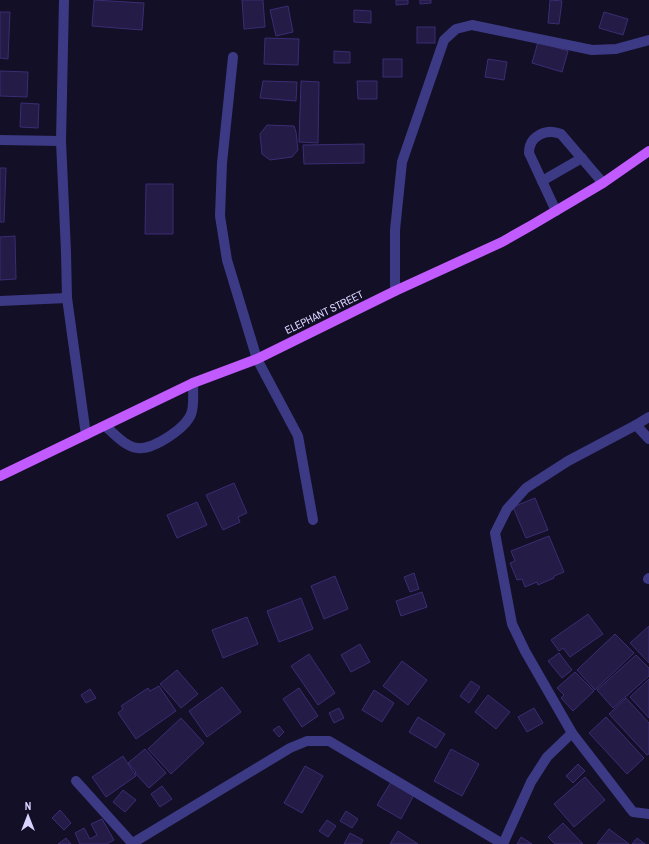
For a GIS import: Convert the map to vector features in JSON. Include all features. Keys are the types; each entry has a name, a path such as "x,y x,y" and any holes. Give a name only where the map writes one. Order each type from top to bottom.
{"main road":[{"name":"ELEPHANT STREET","path":"0,476 194,383 257,359 395,290 502,242 603,183 649,151"}],"street":[{"path":"64,0 61,141 67,298 86,435"},
{"path":"395,290 395,230 402,162 444,40 456,29 472,25 592,50 616,49 649,40"},
{"path":"233,57 223,156 220,216 226,260 257,359 298,436 313,520"},
{"path":"556,211 529,153 529,146 533,139 546,132 554,131 561,134 603,183"},
{"path":"0,140 61,141"},
{"path":"542,181 582,158"},
{"path":"0,301 67,298"},
{"path":"105,426 127,445 138,448 162,441 181,428 192,413 194,383"},
{"path":"649,417 568,461 526,488 507,510 495,534 512,624 525,651 572,733 633,812 649,814"},
{"path":"636,425 649,439"},
{"path":"76,781 132,844 290,748 307,741 329,741 503,844 531,782 546,757 572,733"}],"building":[{"path":"94,0 144,3 142,30 92,26"},
{"path":"242,0 263,0 265,27 244,29"},
{"path":"396,0 408,0 408,4 396,5"},
{"path":"420,0 431,0 431,3 420,4"},
{"path":"550,0 562,1 559,24 548,23"},
{"path":"288,6 293,32 276,36 270,10"},
{"path":"354,10 371,11 371,23 354,22"},
{"path":"0,12 10,12 8,59 0,58"},
{"path":"604,12 628,19 623,35 599,28"},
{"path":"417,27 435,27 435,43 417,43"},
{"path":"265,38 299,39 298,65 264,64"},
{"path":"538,42 568,51 562,72 532,63"},
{"path":"334,51 350,52 350,63 334,63"},
{"path":"383,59 402,59 402,77 383,77"},
{"path":"488,59 507,62 504,80 485,77"},
{"path":"0,71 28,72 27,97 0,96"},
{"path":"263,81 297,82 296,101 260,98"},
{"path":"301,81 319,82 318,143 299,142"},
{"path":"357,81 377,81 377,99 358,99"},
{"path":"21,103 39,104 38,128 20,127"},
{"path":"267,125 294,126 298,150 292,157 270,160 262,154 260,134"},
{"path":"364,144 364,163 304,164 303,145"},
{"path":"0,168 6,168 4,222 0,222"},
{"path":"146,184 173,184 173,234 145,234"},
{"path":"15,236 16,279 0,280 0,237"},
{"path":"234,483 247,513 238,517 240,522 223,530 206,495"},
{"path":"535,498 548,530 526,538 513,507"},
{"path":"197,502 207,525 177,538 167,515"},
{"path":"549,536 564,572 538,585 537,582 525,587 522,579 517,580 510,563 515,561 511,551"},
{"path":"414,573 419,589 410,592 404,577"},
{"path":"335,576 348,609 324,619 311,586"},
{"path":"422,592 427,607 401,616 396,601"},
{"path":"301,598 313,629 279,642 267,611"},
{"path":"588,614 603,634 570,657 563,648 559,651 551,640"},
{"path":"247,617 258,644 223,658 212,630"},
{"path":"649,626 649,663 630,643"},
{"path":"615,634 634,653 595,690 577,670"},
{"path":"360,644 370,662 351,672 341,655"},
{"path":"559,653 572,670 562,678 548,661"},
{"path":"309,654 335,693 318,705 291,666"},
{"path":"636,655 649,668 649,676 613,708 597,690"},
{"path":"402,661 427,680 408,705 383,686"},
{"path":"177,670 198,694 181,708 160,684"},
{"path":"575,672 594,691 573,711 561,698 564,695 557,688"},
{"path":"649,679 649,718 630,697"},
{"path":"471,681 480,687 469,703 460,696"},
{"path":"159,686 176,711 136,739 118,713 123,709 121,706 148,688 150,691"},
{"path":"222,687 241,712 207,737 189,711"},
{"path":"299,688 318,716 302,727 283,699"},
{"path":"90,689 96,698 86,703 81,695"},
{"path":"374,690 394,703 382,722 362,710"},
{"path":"488,695 510,712 496,729 475,712"},
{"path":"626,698 649,723 649,754 647,755 609,714"},
{"path":"339,708 344,718 334,723 329,713"},
{"path":"534,708 543,723 527,732 518,717"},
{"path":"418,717 445,734 436,748 409,732"},
{"path":"606,717 644,758 627,774 589,733"},
{"path":"181,718 204,743 171,774 148,749"},
{"path":"279,726 284,732 279,737 273,730"},
{"path":"145,749 166,773 149,788 128,763"},
{"path":"451,749 479,764 462,796 434,781"},
{"path":"123,756 136,776 106,797 92,777"},
{"path":"578,764 585,771 573,783 566,776"},
{"path":"305,766 323,776 302,813 284,803"},
{"path":"585,777 605,800 574,827 554,804"},
{"path":"391,782 414,795 401,819 377,805"},
{"path":"162,786 172,799 160,807 151,794"},
{"path":"123,790 136,800 125,812 113,802"},
{"path":"60,810 71,823 64,830 52,818"},
{"path":"346,811 358,819 352,828 340,821"},
{"path":"102,819 114,840 107,844 80,844 75,833 84,828 90,839 97,835 91,824"},
{"path":"327,820 336,826 328,837 319,831"},
{"path":"563,823 583,844 555,844 548,837"},
{"path":"609,829 629,844 597,844"},
{"path":"398,831 418,844 390,844"},
{"path":"350,833 363,840 361,844 344,844"},
{"path":"521,837 532,844 517,844"},
{"path":"66,838 71,844 58,844"},
{"path":"637,838 645,844 632,844"}]}
